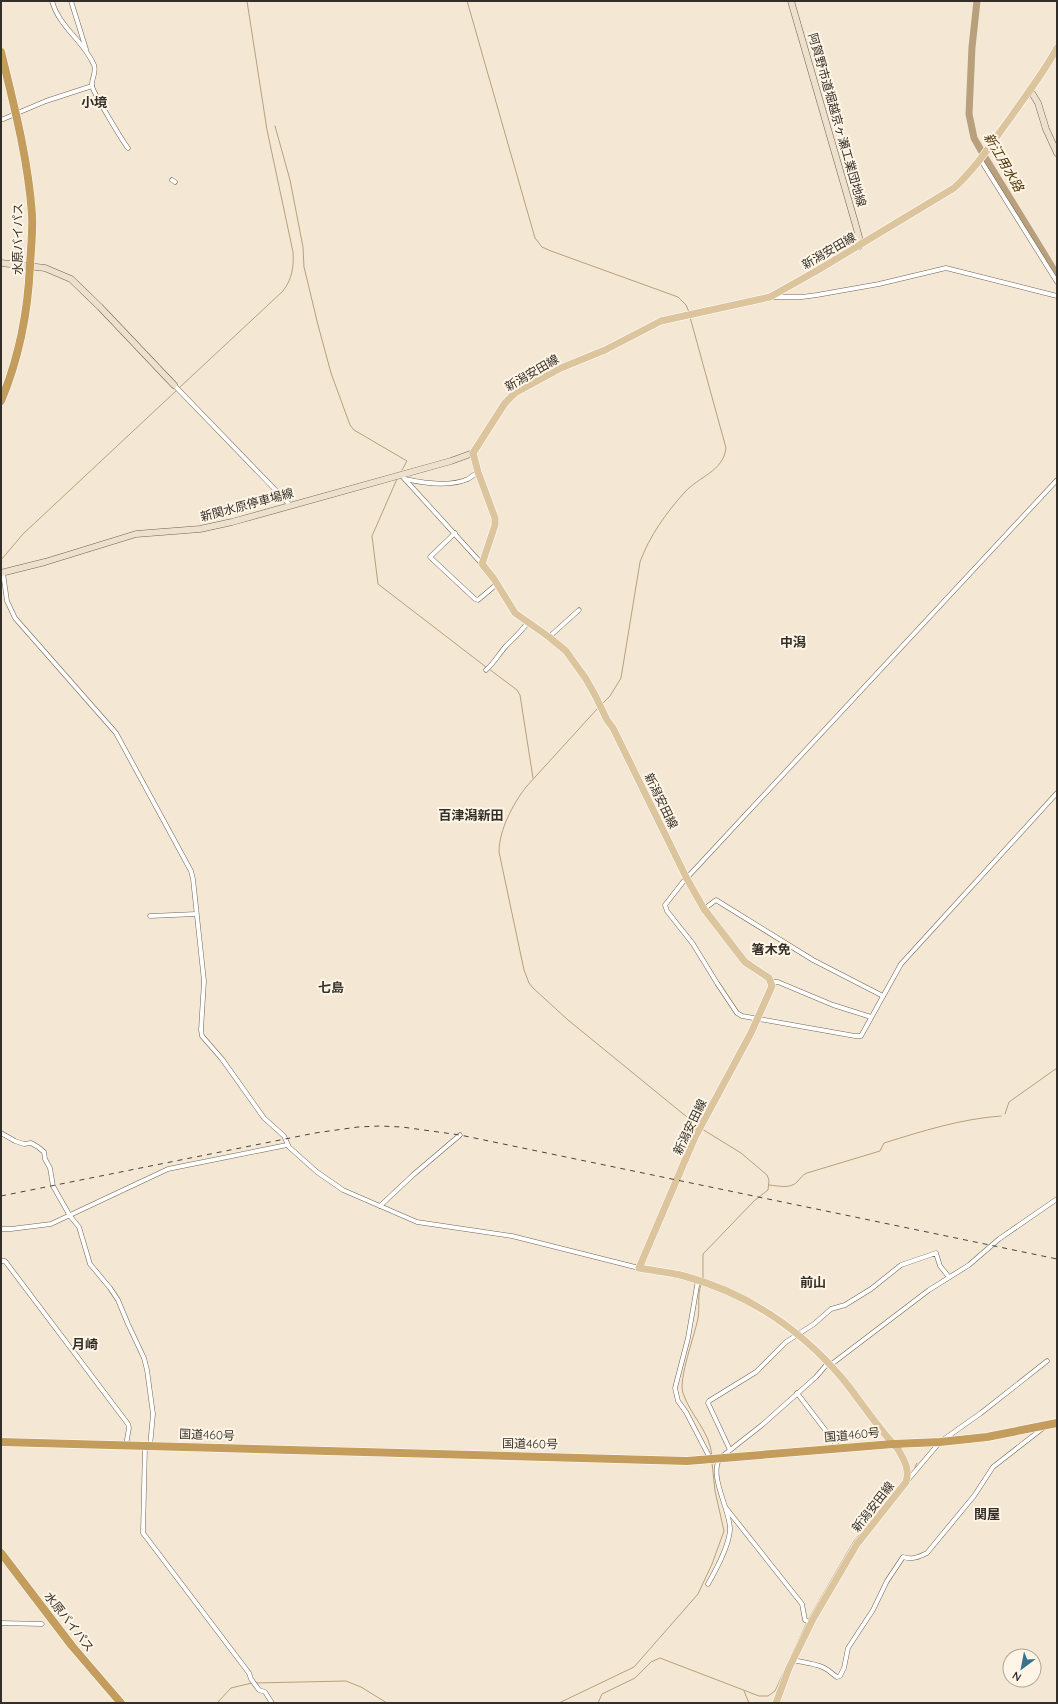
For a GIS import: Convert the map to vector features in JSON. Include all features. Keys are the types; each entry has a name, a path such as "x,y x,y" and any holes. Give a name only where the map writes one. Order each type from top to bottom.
{"highway":[{"name":"水原バイパス","path":"1,52 24,150 32,208 30,283 23,328 1,401"},
{"name":"国道460号","path":"1,1442 686,1461 893,1444 940,1442 987,1437 1057,1423"},
{"name":"水原バイパス","path":"1,1553 72,1646 121,1703"}],"main road":[{"name":"新潟安田線","path":"473,453 499,410 516,393 561,368 605,350 649,326 690,314 770,297 859,246 954,188 967,176 986,151 1030,90 1057,48"},
{"path":"473,453 478,472 495,518 495,525 482,564"},
{"name":"新潟安田線","path":"482,564 497,584 512,610 566,651 595,695 687,879 704,909 745,962 769,978 772,986 757,1019 700,1128 639,1268 671,1273 698,1280 759,1306 774,1316 828,1363 898,1449 906,1464 908,1477 906,1482 857,1544 811,1623 793,1660 776,1703"}],"street":[{"path":"52,1 54,8 73,36 86,49"},
{"path":"71,1 86,49 95,67 92,86 128,148"},
{"name":"阿賀野市道堀越京ヶ瀬工業団地線","path":"791,1 856,226 860,241 859,246"},
{"path":"1,120 46,101 92,86"},
{"path":"1030,90 1038,103 1046,129 1057,153"},
{"path":"980,159 1057,282"},
{"path":"1,263 30,265 46,268 58,272 75,282 290,505"},
{"path":"770,297 802,297 817,295 879,284 946,268 1057,296"},
{"name":"新関水原停車場線","path":"2,573 45,562 136,534 200,529 232,522 290,505 403,477 473,453"},
{"path":"403,477 418,482 453,482 467,479 478,472"},
{"path":"403,477 482,564"},
{"path":"1057,480 687,879 666,902 666,908 693,944 716,983 737,1013 742,1016 757,1019 861,1036 896,970 1057,793"},
{"path":"455,533 430,557 475,599 478,600 497,584"},
{"path":"2,573 7,601 15,618 116,733 190,872 193,879 204,981 201,1030 202,1036 222,1059 264,1118 284,1136 287,1145 326,1179 343,1190 410,1220 423,1224 512,1236 639,1268"},
{"path":"549,637 579,610"},
{"path":"488,669 528,622"},
{"path":"704,909 716,900 813,960 883,996"},
{"path":"150,916 196,914"},
{"path":"771,982 778,982 833,1005 871,1017"},
{"path":"1,1133 14,1141 24,1144 31,1143 38,1146 44,1152 45,1159 50,1168 53,1186 70,1216 79,1228 90,1264 118,1300 144,1358 153,1414 147,1446 142,1530 146,1540 249,1673 257,1687 265,1692 272,1703"},
{"path":"380,1206 413,1175 460,1135"},
{"path":"1,1229 11,1230 51,1224 168,1169 287,1145"},
{"path":"716,1458 730,1450 762,1425 816,1377 828,1363 832,1363 949,1277 972,1263 999,1239 1057,1199"},
{"path":"730,1450 708,1403 709,1401 756,1372 786,1342 814,1324 831,1309 845,1305 871,1289 901,1265 936,1253 940,1266 949,1277"},
{"path":"1,1261 4,1261 9,1267 128,1424 129,1428 126,1446"},
{"path":"698,1280 688,1338 676,1388 678,1401 718,1461 718,1475 724,1507 730,1528 728,1539 708,1584"},
{"path":"906,1482 917,1471 940,1442 1016,1386 1047,1361"},
{"path":"797,1393 840,1448"},
{"path":"793,1660 827,1669 830,1673 837,1677 840,1676 844,1668 848,1648 873,1610 887,1581 903,1557 909,1559 928,1553 974,1496 993,1467 1045,1426"},
{"path":"724,1507 802,1604 805,1620 811,1623"},
{"path":"1,1624 42,1624"}],"waterway":[{"path":"179,388 283,291 293,268 293,252 267,130 247,1"},
{"path":"467,1 535,238 542,247 551,251 678,297 686,305 689,312"},
{"name":"新江用水路","path":"977,1 972,47 969,114 974,138 1057,275"},
{"path":"275,126 290,180 303,247 304,267 318,325 331,373 350,425 354,430 407,461 402,470"},
{"path":"603,703 610,696 621,678 640,562 648,543 665,517 684,493 710,473 720,463 726,448 690,317"},
{"path":"1,560 23,534 177,390"},
{"path":"397,479 372,536 378,584 486,667"},
{"path":"489,669 517,690 520,695 533,778"},
{"path":"598,708 526,787 516,801 501,835 499,852 524,970 529,983 533,988 568,1020 698,1126"},
{"path":"1005,1114 1009,1102 1057,1068"},
{"path":"769,1185 791,1186 807,1173 880,1151 884,1143 913,1134 956,1123 1001,1116"},
{"path":"702,1129 741,1153 767,1175 769,1180 768,1190 754,1201 703,1254 703,1278"},
{"path":"701,1285 699,1293 698,1318 685,1368 682,1386 686,1401 708,1439 712,1456"},
{"path":"559,1703 634,1667 698,1594 712,1564 724,1531 715,1491 712,1463"},
{"path":"915,1467 917,1463"},
{"path":"808,1620 854,1541 892,1495"},
{"path":"598,1703 602,1694 635,1678 651,1662 660,1658 759,1696 768,1696 775,1691 807,1622"},
{"path":"255,1683 346,1681 361,1687 387,1703"},
{"path":"217,1703 231,1688 252,1683"},
{"path":"744,1691 749,1703"}],"railway":[{"path":"1,1196 315,1133 358,1127 402,1127 460,1135 1057,1259"}],"district":[{"name":"小境","path":"94,102"},
{"name":"中潟","path":"793,642"},
{"name":"百津潟新田","path":"471,815"},
{"name":"箸木免","path":"771,949"},
{"name":"七島","path":"331,987"},
{"name":"前山","path":"813,1282"},
{"name":"月崎","path":"85,1344"},
{"name":"関屋","path":"987,1514"}]}
